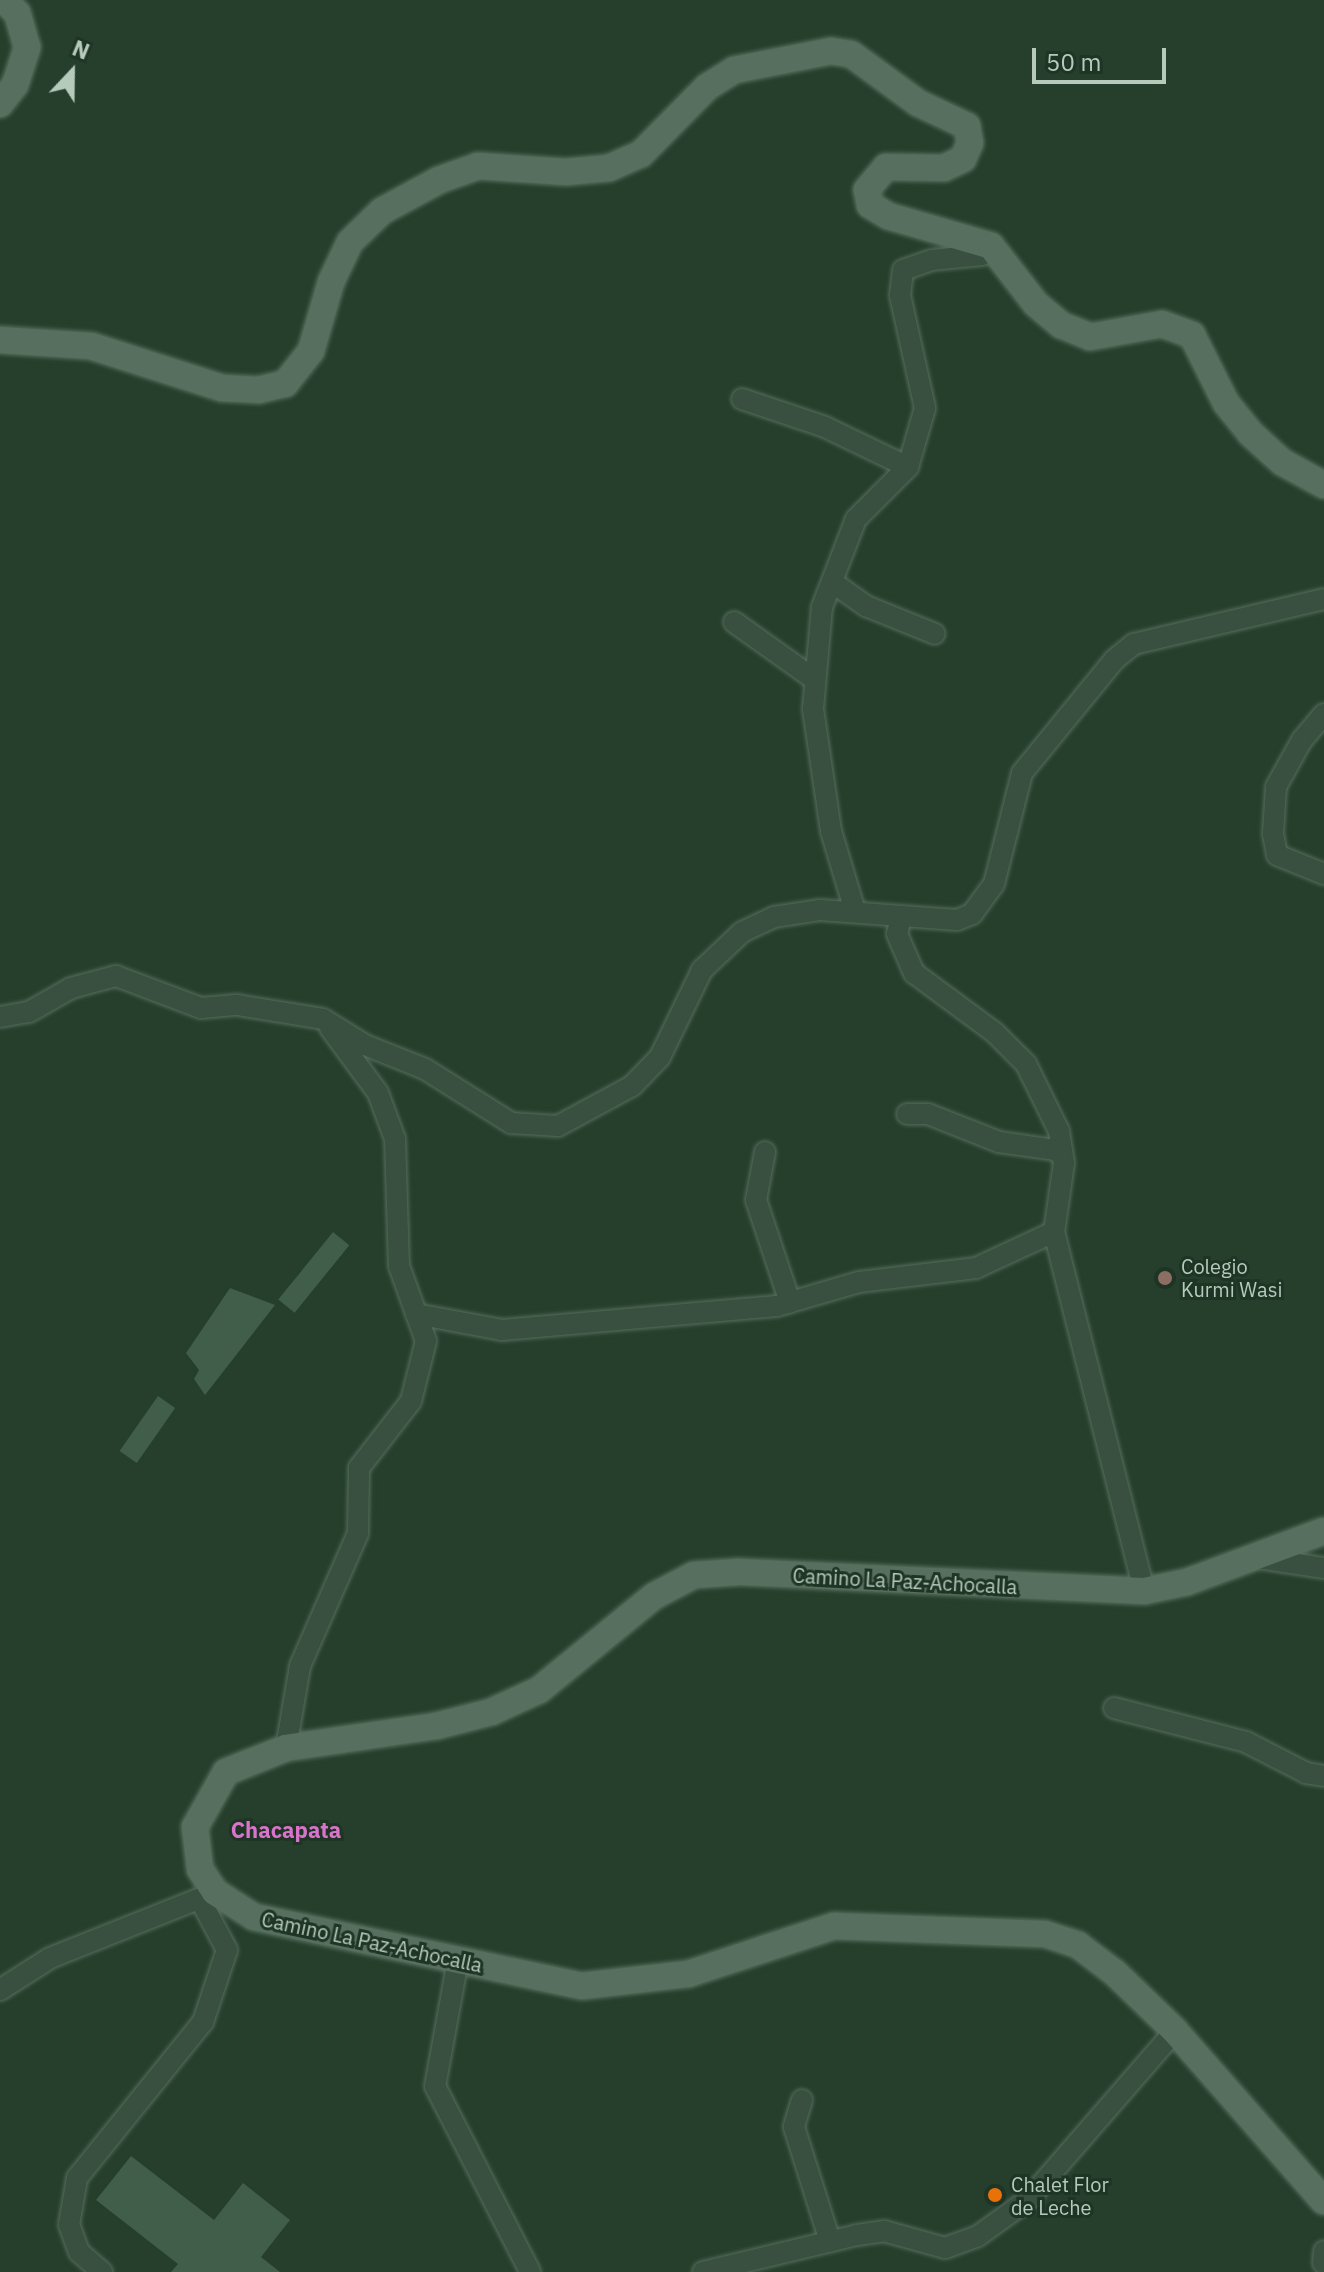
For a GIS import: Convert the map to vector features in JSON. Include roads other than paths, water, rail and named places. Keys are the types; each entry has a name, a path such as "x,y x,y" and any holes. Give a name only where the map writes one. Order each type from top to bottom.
{"main road":[{"path":"0,104 15,85 27,47 17,13 4,0"},
{"path":"0,340 91,346 222,388 258,390 285,384 311,351 331,282 350,242 382,211 439,180 478,166 566,172 609,168 641,154 673,127 707,87 734,70 831,51 851,54 918,103 967,126 970,143 963,159 944,168 886,167 867,190 870,205 888,216 991,246 1036,304 1061,325 1090,337 1162,324 1192,335 1226,403 1250,433 1282,462 1324,485"},
{"name":"Camino La Paz-Achocalla","path":"1324,1531 1258,1558 1144,1591 738,1572 694,1575 654,1596 539,1690 491,1712 436,1726 286,1748 226,1772 206,1800 195,1827 200,1869 208,1896 276,1925 582,1986 688,1974 834,1926 1045,1934 1078,1945 1103,1963 1175,2031 1324,2201"}],"street":[{"path":"855,911 831,831 813,709 822,607 856,519 908,467 925,408 898,282 903,270 932,260 982,255 991,246"},
{"path":"742,399 825,427 908,467"},
{"path":"832,582 866,606 935,634"},
{"path":"0,1017 29,1012 71,988 116,976 201,1008 237,1005 323,1019 365,1045 425,1069 511,1123 558,1126 632,1086 660,1057 702,970 742,932 774,917 820,910 957,920 986,900 1022,773 1114,660 1134,644 1324,599"},
{"path":"734,622 814,679"},
{"path":"1324,714 1302,740 1276,787 1273,834 1277,855 1324,874"},
{"path":"901,917 897,934 914,973 995,1033 1026,1064 1059,1131 1062,1156 1054,1232 1144,1591"},
{"path":"286,1748 305,1653 358,1533 362,1461 411,1401 423,1371 426,1341 399,1266 395,1139 378,1093 323,1019"},
{"path":"907,1114 928,1114 999,1142 1056,1150 1062,1156"},
{"path":"765,1152 756,1200 790,1302"},
{"path":"416,1314 502,1330 643,1321 790,1302 859,1282 976,1268 1054,1232"},
{"path":"1258,1558 1324,1568"},
{"path":"1114,1708 1246,1742 1306,1773 1324,1776"},
{"path":"0,1990 50,1958 208,1896 227,1950 203,2022 77,2178 69,2225 79,2252 102,2272"},
{"path":"458,1960 435,2086 530,2272"},
{"path":"703,2272 884,2231 945,2248 978,2236 1028,2200 1175,2031"},
{"path":"802,2100 794,2127 830,2241"},
{"path":"1323,2263 1324,2251"}],"place":[{"name":"Colegio Kurmi Wasi","path":"1165,1278"},
{"name":"Chalet Flor de Leche","path":"995,2195"}],"district":[{"name":"Chacapata","path":"286,1830"}]}
